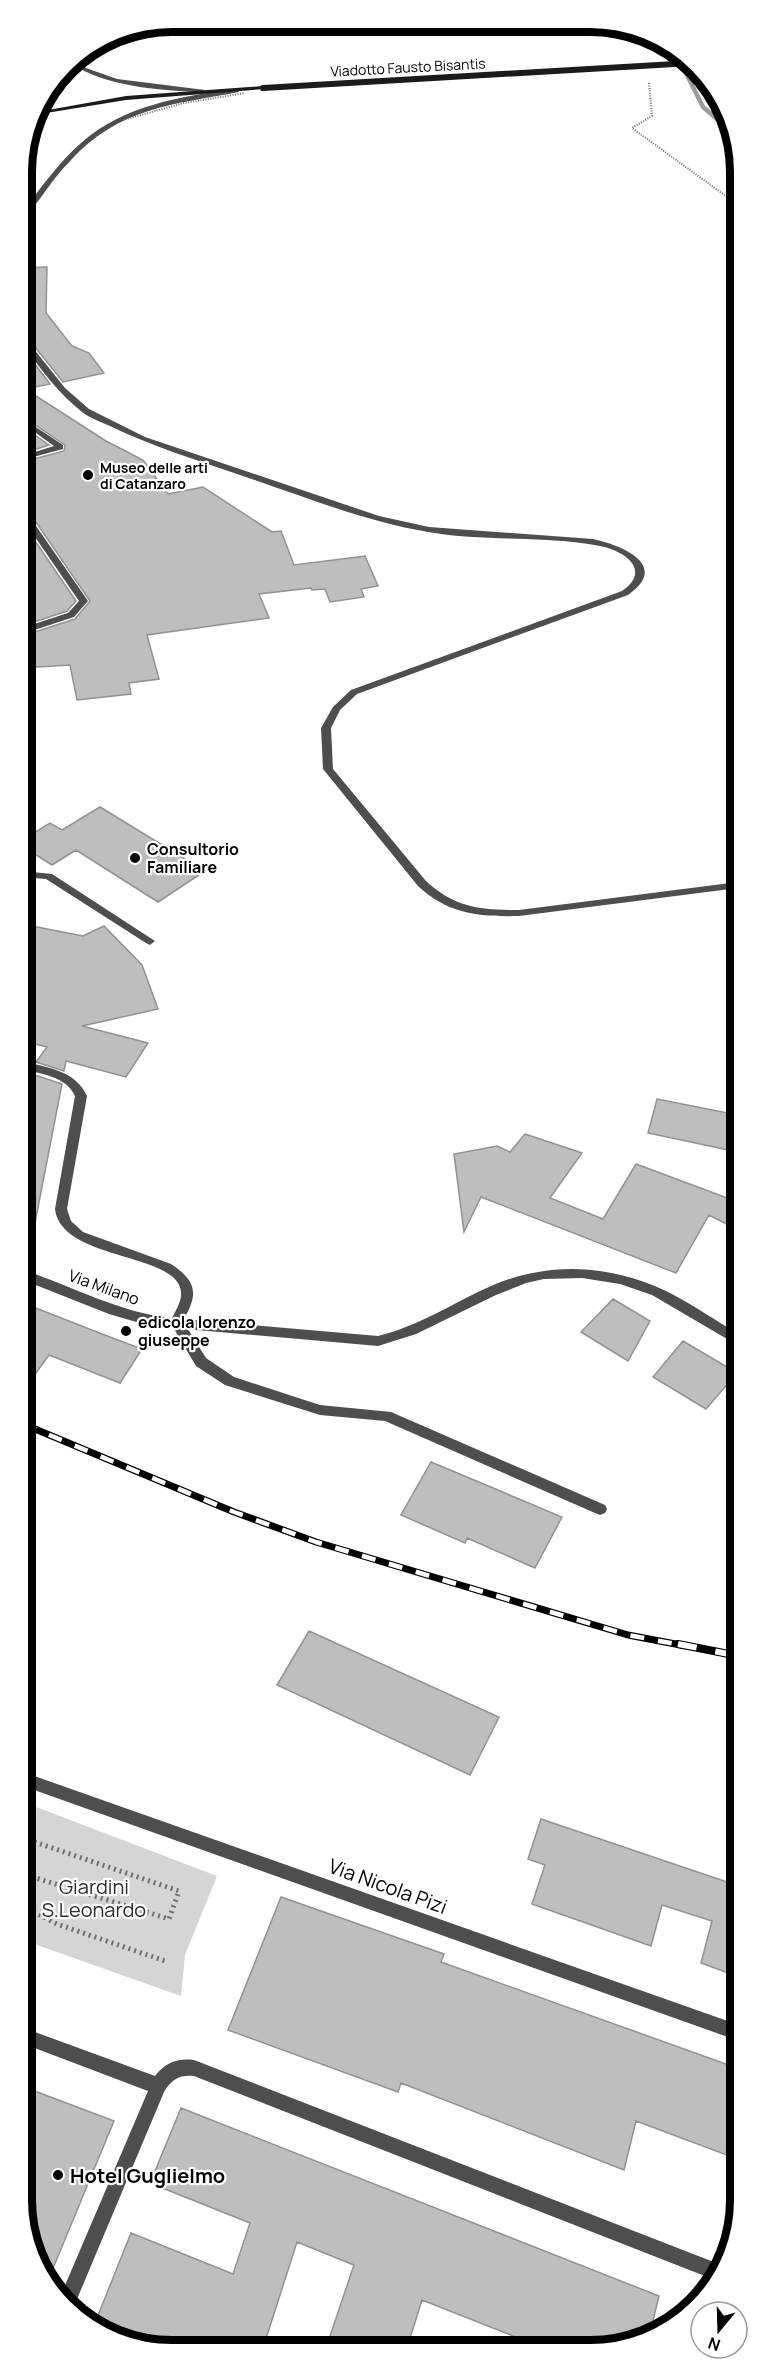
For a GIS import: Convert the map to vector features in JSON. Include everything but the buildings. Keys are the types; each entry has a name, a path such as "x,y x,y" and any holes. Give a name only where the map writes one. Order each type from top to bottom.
{"main road":[{"name":"Viadotto Fausto Bisantis","path":"45,111 126,98 212,90 679,64"}],"street":[{"path":"79,66 91,72 122,81 163,87 212,90"},
{"path":"32,205 68,160 92,137 108,126 164,103 263,88"},
{"path":"32,352 62,390 86,411 142,440 192,457 377,518 429,530 593,542 624,551 634,559 639,568 640,577 635,586 625,593 354,692 336,709 326,728 328,769 412,870 422,886 440,900 464,910 491,914 519,913 730,886"},
{"path":"32,427 60,447 32,455"},
{"path":"32,526 84,601 71,615 32,628"},
{"path":"32,875 48,876 150,941"},
{"path":"32,1068 57,1074 72,1081 79,1088 81,1096 61,1218 79,1235 167,1268 179,1275 186,1284 189,1294 186,1306 176,1322 201,1362 230,1381 320,1410 386,1416 600,1509"},
{"name":"Via Milano","path":"32,1278 113,1310 150,1321 378,1341 399,1337 508,1284 537,1275 563,1273 614,1278 657,1292 729,1335"},
{"name":"Via Nicola Pizi","path":"32,1782 729,2029"},
{"path":"32,2039 158,2086"},
{"path":"69,2297 158,2086 165,2074 178,2067 194,2068 711,2270"}],"path":[{"path":"649,77 652,116 632,128 730,199"},
{"path":"32,1841 179,1892 169,1919 32,1877"},
{"path":"32,1911 57,1924 165,1961"}],"green space":[{"name":"Giardini S.Leonardo","path":"32,1805 217,1876 185,1955 181,1996 32,1943"}],"waterway":[{"path":"688,71 686,73 703,107 720,122"}],"railway":[{"path":"32,1428 234,1512 316,1542 628,1635 686,1646"},
{"path":"678,1644 729,1654"}],"place":[{"name":"Museo delle arti di Catanzaro","path":"88,475"},
{"name":"Consultorio Familiare","path":"135,858"},
{"name":"edicola lorenzo giuseppe","path":"126,1331"},
{"name":"Hotel Guglielmo","path":"58,2175"}]}
